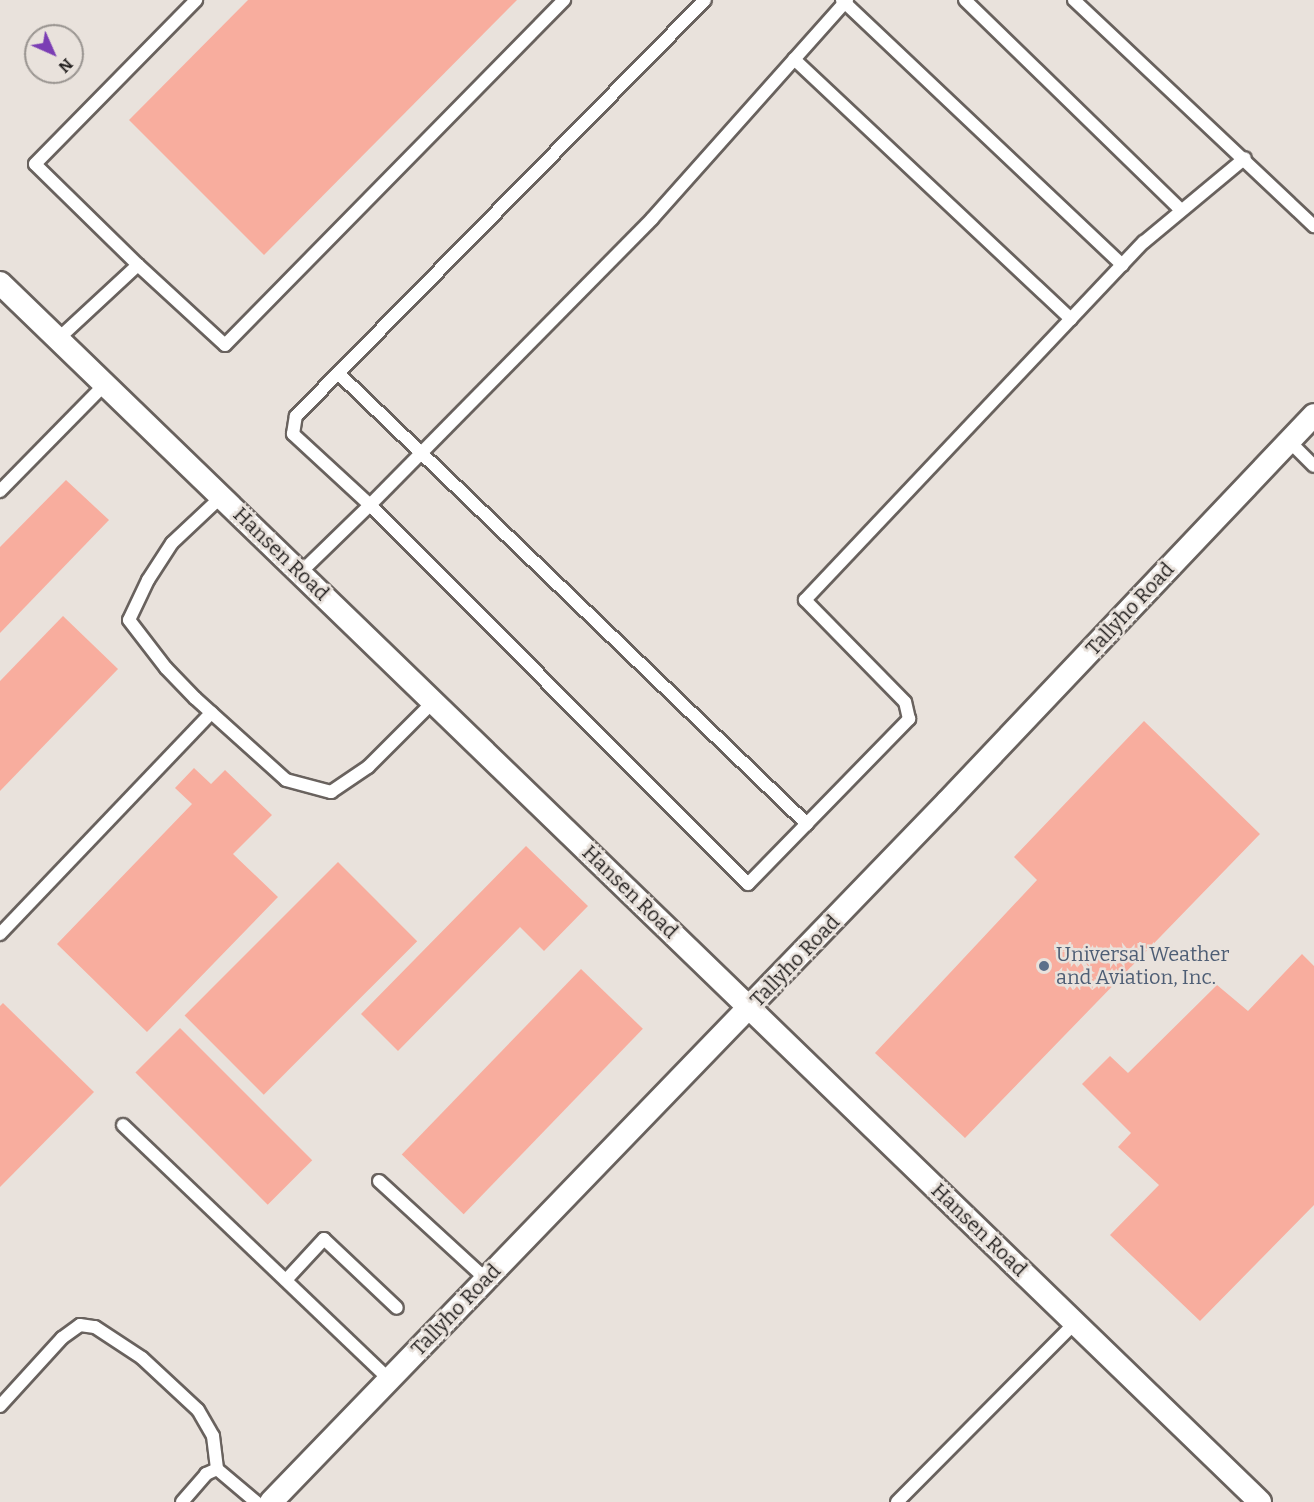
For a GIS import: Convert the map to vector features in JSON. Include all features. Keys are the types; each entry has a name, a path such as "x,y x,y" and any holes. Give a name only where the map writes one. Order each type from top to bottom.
{"street":[{"name":"Hansen Road","path":"0,283 1260,1502"},
{"name":"Tallyho Road","path":"270,1502 749,1008 1314,415"}],"lane":[{"path":"196,0 35,164 138,265 225,345 564,0"},
{"path":"705,0 296,416 293,434 370,505 748,884 909,719 905,702 805,600 1122,265 1181,210 1245,158"},
{"path":"965,0 1181,210"},
{"path":"1074,0 1245,158 1314,226"},
{"path":"300,573 652,219 844,1 1122,265"},
{"path":"794,59 1071,319"},
{"path":"58,339 138,265"},
{"path":"338,373 807,824"},
{"path":"0,491 105,384"},
{"path":"1289,441 1314,466"},
{"path":"221,497 172,543 148,580 129,620 166,668 211,713 285,780 331,792 368,767 433,702"},
{"path":"0,933 211,713"},
{"path":"123,1125 389,1379"},
{"path":"379,1181 486,1279"},
{"path":"286,1280 324,1239 397,1308"},
{"path":"897,1502 1075,1323"},
{"path":"0,1406 62,1338 80,1325 95,1327 142,1358 198,1410 213,1436 217,1469 256,1502"},
{"path":"182,1502 206,1474 217,1469"}],"building":[{"path":"248,0 517,0 264,255 129,120"},
{"path":"66,480 109,520 0,633 0,547"},
{"path":"63,616 118,669 0,791 0,681"},
{"name":"Universal Weather and Aviation, Inc.","path":"1144,721 1260,834 965,1138 875,1053 1037,880 1014,857"},
{"path":"194,768 211,784 225,770 272,815 233,854 278,897 147,1032 57,944 192,804 175,788"},
{"path":"526,846 588,906 544,951 520,927 398,1051 361,1014"},
{"path":"338,862 417,941 264,1095 185,1015"},
{"name":"Universal Weather and Aviation, Inc.","path":"1302,954 1314,966 1314,1205 1200,1321 1110,1235 1159,1185 1118,1147 1131,1133 1082,1084 1110,1056 1128,1073 1217,985 1248,1011"},
{"path":"581,969 643,1029 464,1214 402,1155"},
{"path":"3,1003 94,1092 0,1187 0,1006"},
{"path":"180,1028 312,1160 268,1205 135,1073"}],"place":[{"name":"Universal Weather and Aviation, Inc.","path":"1044,966"}]}
